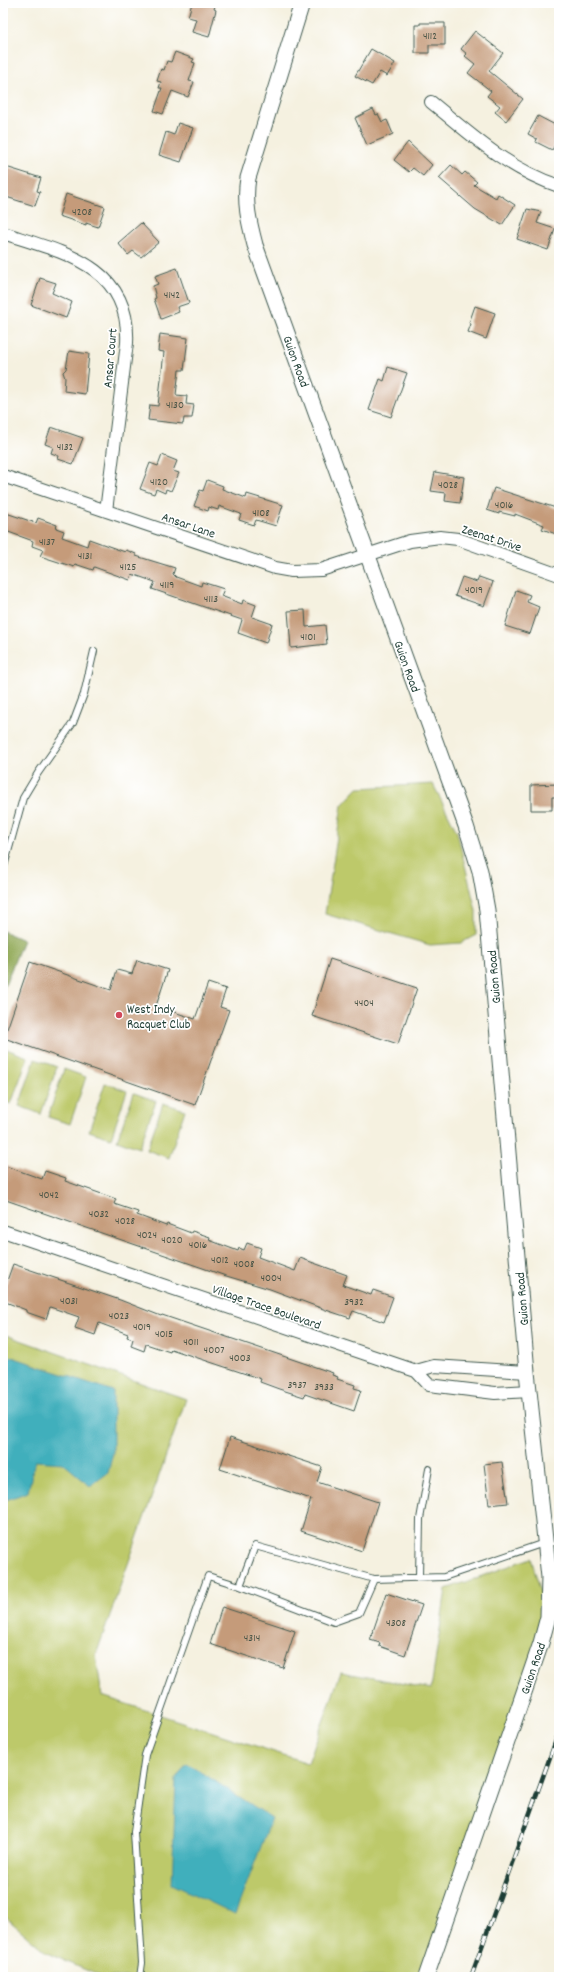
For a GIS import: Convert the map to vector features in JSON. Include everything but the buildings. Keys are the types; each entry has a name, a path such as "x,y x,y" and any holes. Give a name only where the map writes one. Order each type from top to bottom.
{"street":[{"name":"Guion Road","path":"302,3 251,168 247,186 247,212 255,245 477,858 484,890 527,1372 550,1591 545,1629 426,1977"},
{"path":"431,102 494,154 509,164 536,178 559,186"},
{"name":"Ansar Court","path":"3,232 74,257 92,267 111,285 121,302 126,322 127,342 106,511"},
{"name":"Ansar Lane","path":"3,476 274,568 292,571 321,570 368,554"},
{"name":"Zeenat Drive","path":"368,554 415,540 431,537 458,539 559,575"},
{"name":"Village Trace Boulevard","path":"3,1231 416,1372"},
{"path":"527,1372 434,1366 416,1372 429,1385 495,1393 530,1391"}],"lane":[{"path":"3,870 23,798 38,773 73,723 84,694 94,651"},
{"path":"419,1577 420,1519 426,1493 429,1468"},
{"path":"240,1586 255,1546 374,1579 444,1577 546,1543"},
{"path":"140,1977 142,1963 134,1832 145,1755 208,1576 240,1586 334,1622 359,1612 374,1579"}],"green space":[{"path":"433,784 457,832 476,911 476,935 461,943 430,945 325,914 342,805 358,788"},
{"path":"3,931 23,940 3,990"},
{"path":"6,1049 28,1057 11,1104 3,1102 3,1058"},
{"path":"35,1059 57,1067 41,1114 19,1106"},
{"path":"64,1069 86,1077 70,1124 48,1117"},
{"path":"105,1083 127,1091 111,1138 89,1131"},
{"path":"134,1093 156,1101 139,1148 117,1140"},
{"path":"163,1103 185,1110 169,1158 147,1150"},
{"path":"3,1334 186,1399 96,1655 102,1696 308,1763 341,1672 431,1689 446,1589 531,1558 548,1617 426,1977 102,1977 47,1953 3,1915"}],"water":[{"path":"3,1354 113,1391 113,1453 108,1473 90,1486 63,1463 35,1461 28,1492 6,1500 3,1508"},
{"path":"187,1763 272,1818 235,1914 172,1884 176,1779"}],"railway":[{"path":"471,1977 559,1732"}],"place":[{"name":"West Indy Racquet Club","path":"119,1015"}]}
